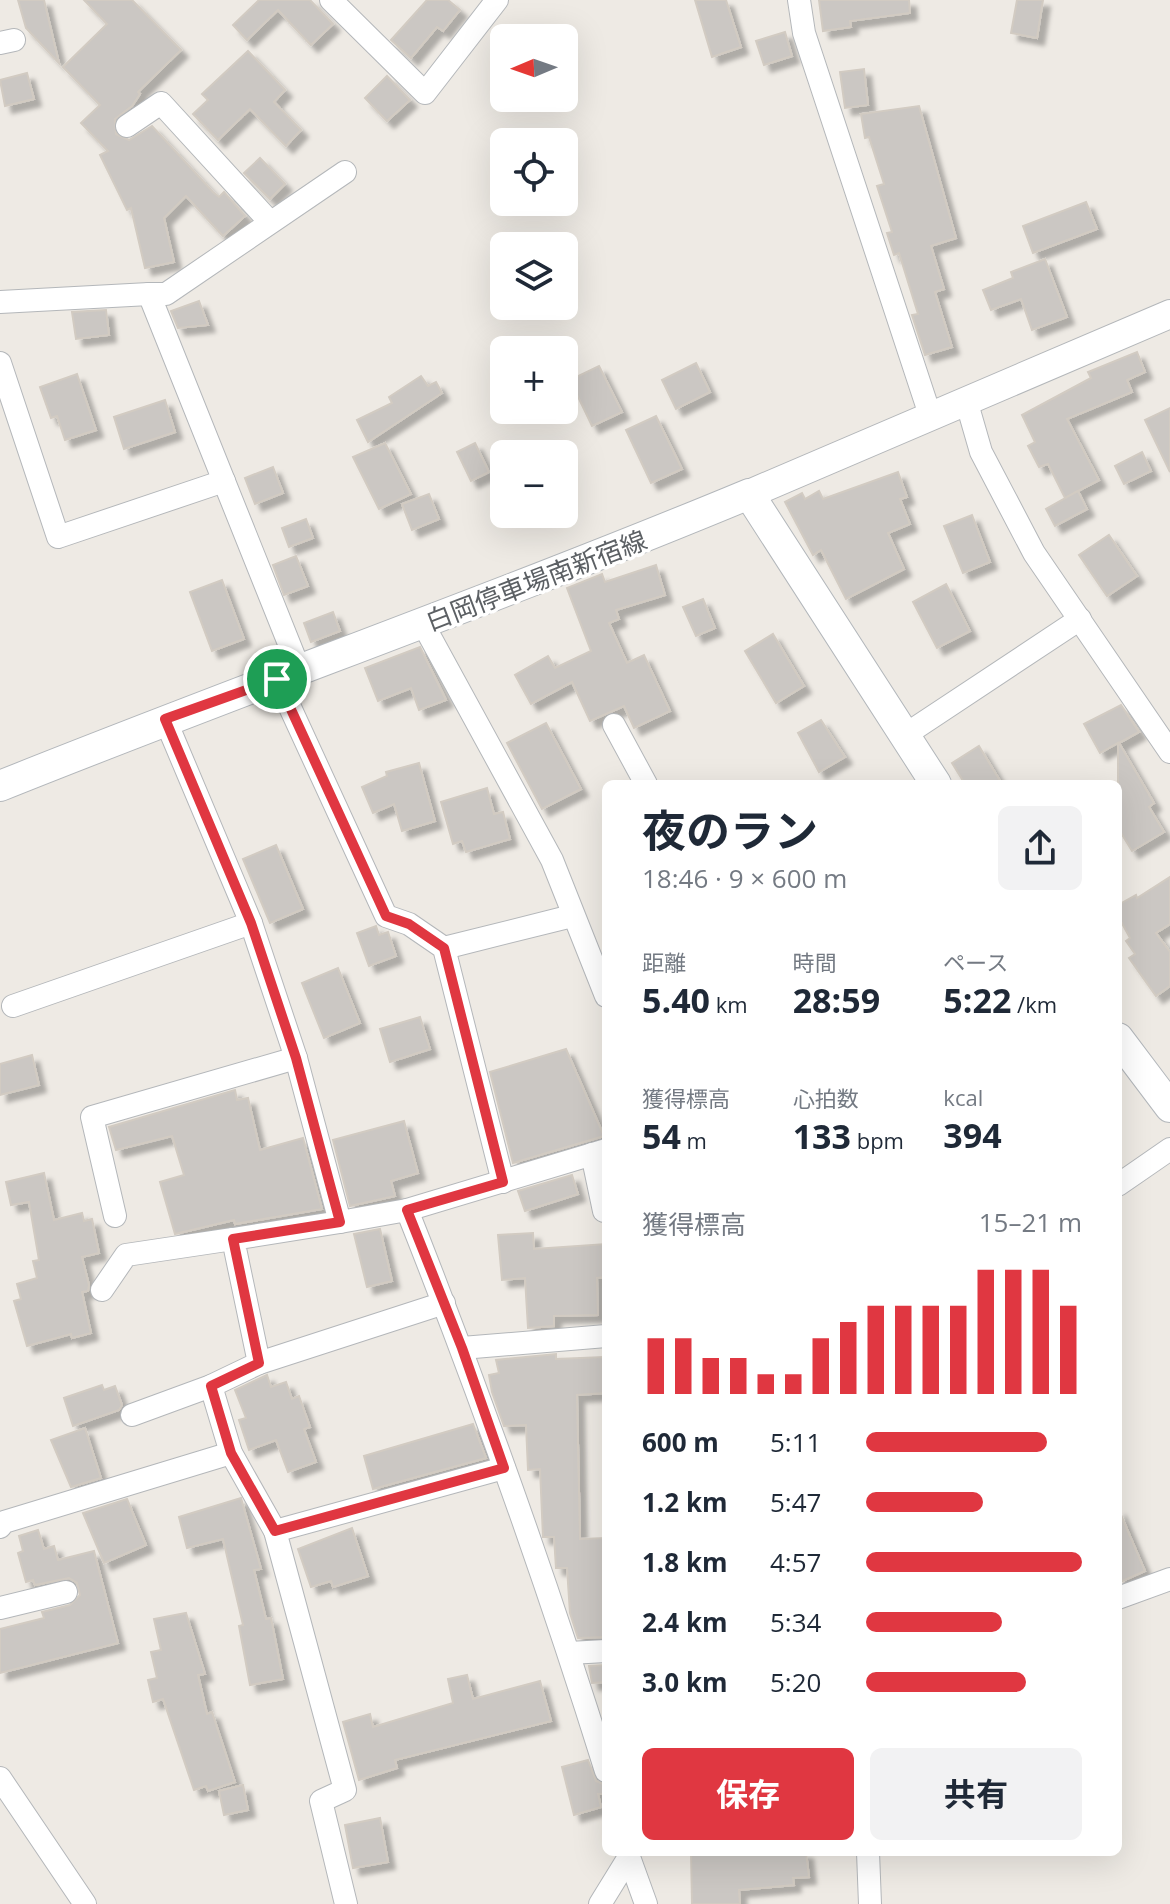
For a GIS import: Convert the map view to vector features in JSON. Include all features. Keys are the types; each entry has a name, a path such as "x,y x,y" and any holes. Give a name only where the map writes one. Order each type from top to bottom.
{"main road":[{"name":"白岡停車場南新宿線","path":"0,786 165,719 423,624 749,494"},
{"path":"749,494 933,780"},
{"path":"1122,1043 1170,1107"}],"street":[{"path":"331,0 425,93 497,0"},
{"path":"799,0 804,33 930,415"},
{"path":"127,126 161,103 269,221"},
{"path":"0,302 166,294 345,172"},
{"path":"149,294 224,481 288,675 386,916 409,924 444,948 503,1182"},
{"path":"749,494 1170,314"},
{"path":"0,363 58,537 224,481"},
{"path":"966,400 981,452 1034,553 1170,752"},
{"path":"905,735 1080,619"},
{"path":"423,624 552,860 602,987"},
{"path":"165,719 251,923 296,1058 340,1222"},
{"path":"614,725 644,780"},
{"path":"444,948 572,916"},
{"path":"13,1006 251,923"},
{"path":"115,1216 92,1117 296,1058"},
{"path":"1122,1182 1170,1149"},
{"path":"102,1290 126,1255 407,1210 599,1152 602,1187"},
{"path":"407,1210 462,1348 569,1653 602,1758"},
{"path":"233,1239 259,1363"},
{"path":"132,1415 211,1386 259,1363 444,1303"},
{"path":"462,1348 602,1336"},
{"path":"211,1386 231,1453 275,1531 345,1790 321,1801 346,1904"},
{"path":"0,1527 4,1522 231,1453"},
{"path":"275,1531 504,1468"},
{"path":"1122,1597 1170,1579"},
{"path":"0,1608 66,1592"},
{"path":"569,1653 602,1651"},
{"path":"0,1778 85,1904"},
{"path":"600,1904 628,1856"},
{"path":"630,1856 646,1904"},
{"path":"868,1856 870,1904"}],"building":[{"path":"18,0 44,0 59,63 26,28"},
{"path":"84,0 132,0 181,50 138,92 140,94 132,106 115,119 116,134 129,140 152,126 213,192 219,197 224,192 245,216 223,236 186,196 164,218 174,262 145,268 131,208 127,210 100,155 108,151 81,123 100,105 63,67 107,24"},
{"path":"259,0 310,0 333,24 311,45 278,10 247,40 233,25"},
{"path":"427,0 448,0 460,10 443,31 437,27 411,58 391,40"},
{"path":"695,0 726,0 741,47 712,57"},
{"path":"819,0 909,0 910,13 850,21 851,27 823,31"},
{"path":"1017,0 1043,0 1037,38 1011,33"},
{"path":"785,32 792,56 764,65 756,41"},
{"path":"248,51 285,90 274,102 301,130 286,146 250,109 218,140 193,114 208,100 202,94"},
{"path":"864,69 868,105 845,108 840,72"},
{"path":"27,73 34,99 5,106 0,80"},
{"path":"387,76 410,100 387,121 365,98"},
{"path":"919,106 956,238 931,246 944,289 935,292 952,347 925,355 912,315 918,314 899,253 894,255 887,233 892,232 877,186 884,184 869,137 865,138 861,114"},
{"path":"260,158 285,184 270,199 244,173"},
{"path":"1086,202 1097,229 1033,253 1023,226"},
{"path":"1045,259 1067,317 1032,330 1021,299 991,310 983,290 1013,278 1011,272"},
{"path":"199,301 208,325 178,328 171,311"},
{"path":"106,310 109,335 76,339 72,312"},
{"path":"1137,352 1145,372 1127,380 1132,392 1067,419 1099,480 1065,498 1048,464 1039,467 1028,446 1035,442 1022,415 1091,378 1088,372"},
{"path":"696,363 710,392 676,409 662,380"},
{"path":"599,366 622,412 592,426 578,397 578,376"},
{"path":"77,374 96,430 65,440 57,416 51,418 40,387"},
{"path":"421,376 428,386 436,382 442,393 368,442 357,420 392,403 389,397"},
{"path":"165,400 175,432 124,449 114,417"},
{"path":"1170,408 1170,472 1145,420"},
{"path":"656,416 682,469 651,483 626,430"},
{"path":"385,443 411,494 379,509 353,457"},
{"path":"475,443 489,472 471,481 457,452"},
{"path":"1142,452 1151,471 1124,484 1115,466"},
{"path":"273,467 283,493 255,504 245,478"},
{"path":"898,472 907,497 900,499 910,524 888,533 904,569 846,599 821,550 813,555 785,502 802,493 805,499 819,491 823,499"},
{"path":"1078,491 1087,509 1055,526 1046,509"},
{"path":"429,494 439,519 412,530 402,504"},
{"path":"972,515 990,562 963,573 944,526"},
{"path":"306,519 313,538 289,547 282,528"},
{"path":"1109,535 1137,576 1107,596 1079,555"},
{"path":"296,556 308,586 284,595 273,565"},
{"path":"656,565 665,595 616,610 619,619 609,623 627,663 644,655 670,711 634,728 624,706 590,721 572,682 531,704 515,675 548,656 555,668 591,651 567,588 602,574 605,582"},
{"path":"222,580 244,639 212,651 190,592"},
{"path":"946,584 970,631 937,648 913,602"},
{"path":"703,599 715,628 696,636 683,607"},
{"path":"333,612 340,631 311,642 304,623"},
{"path":"773,634 804,686 776,703 745,651"},
{"path":"420,647 446,700 419,710 411,688 378,701 365,668"},
{"path":"1121,705 1139,732 1119,743 1154,803 1149,807 1164,832 1132,851 1122,835 1118,743 1100,753 1084,724"},
{"path":"821,720 845,757 819,772 798,733"},
{"path":"546,723 581,789 542,809 507,743"},
{"path":"979,746 1000,780 963,780 952,763"},
{"path":"419,763 435,821 402,831 394,804 373,813 362,787 387,776 386,772"},
{"path":"487,788 494,814 503,812 510,839 466,852 462,841 453,844 441,802"},
{"path":"276,845 303,909 270,923 243,859"},
{"path":"1170,877 1170,924 1156,933 1170,952 1170,986 1156,996 1129,958 1135,954 1126,941 1130,938 1122,923 1122,903 1136,895 1137,898"},
{"path":"376,926 379,935 388,932 396,956 369,966 357,933"},
{"path":"338,968 360,1023 324,1038 302,983"},
{"path":"420,1017 430,1049 390,1062 380,1029"},
{"path":"566,1049 602,1137 513,1163 490,1072"},
{"path":"32,1055 39,1085 0,1095 0,1064"},
{"path":"235,1090 237,1100 248,1098 260,1150 303,1138 322,1209 235,1224 234,1220 175,1234 160,1182 184,1175 172,1136 116,1150 109,1127"},
{"path":"404,1121 418,1173 391,1181 395,1196 350,1206 333,1140"},
{"path":"44,1173 54,1220 82,1213 84,1221 92,1219 99,1253 82,1257 89,1285 88,1291 82,1292 91,1333 72,1338 71,1334 27,1346 14,1301 21,1299 17,1284 37,1278 33,1261 39,1260 29,1202 11,1205 6,1182"},
{"path":"572,1175 578,1194 525,1211 518,1191"},
{"path":"380,1229 392,1281 367,1287 354,1234"},
{"path":"533,1233 534,1249 602,1244 602,1277 597,1278 598,1315 554,1316 554,1326 528,1328 525,1278 502,1280 498,1235"},
{"path":"556,1354 556,1359 602,1357 602,1393 577,1395 580,1539 602,1538 602,1637 578,1638 570,1613 567,1568 556,1568 554,1537 543,1537 540,1469 528,1470 526,1425 504,1426 492,1392 489,1375 499,1373 496,1360"},
{"path":"267,1375 271,1387 286,1382 292,1399 299,1396 310,1427 304,1429 316,1462 288,1472 276,1440 249,1450 239,1420 246,1418 235,1390"},
{"path":"102,1385 104,1390 115,1386 122,1405 119,1410 73,1426 64,1398"},
{"path":"473,1424 486,1458 373,1489 364,1456"},
{"path":"85,1428 101,1478 71,1487 51,1440"},
{"path":"241,1498 261,1569 254,1570 266,1619 271,1618 283,1679 250,1685 239,1626 243,1625 223,1539 187,1548 179,1517"},
{"path":"127,1499 146,1545 104,1563 83,1513"},
{"path":"1122,1517 1145,1571 1122,1581"},
{"path":"352,1528 368,1576 333,1587 331,1581 311,1587 298,1549"},
{"path":"38,1530 44,1549 54,1546 58,1560 94,1551 118,1643 0,1673 0,1629 44,1618 42,1612 70,1605 80,1595 77,1583 69,1578 35,1585 33,1580 26,1582 18,1553 23,1551 19,1536"},
{"path":"186,1613 205,1674 198,1675 207,1714 212,1712 235,1782 208,1791 206,1786 194,1790 163,1699 153,1702 148,1680 157,1678 151,1652 161,1650 154,1619"},
{"path":"602,1665 602,1682 592,1683 589,1666"},
{"path":"467,1675 473,1699 540,1681 551,1721 395,1760 397,1768 359,1780 343,1722 370,1714 373,1727 453,1703 448,1679"},
{"path":"588,1760 596,1781 602,1783 602,1794 598,1794 601,1807 574,1815 562,1767"},
{"path":"243,1785 248,1810 224,1815 219,1791"},
{"path":"380,1818 388,1862 353,1868 345,1825"},
{"path":"691,1856 806,1856 809,1877 793,1878 794,1885 739,1890 740,1904 692,1904"}],"route":[{"path":"277,679 386,916 409,924 444,948 503,1182 407,1210 462,1348 504,1468 275,1531 231,1453 211,1386 259,1363 233,1239 340,1222 296,1058 251,923 165,719 277,679"}]}
